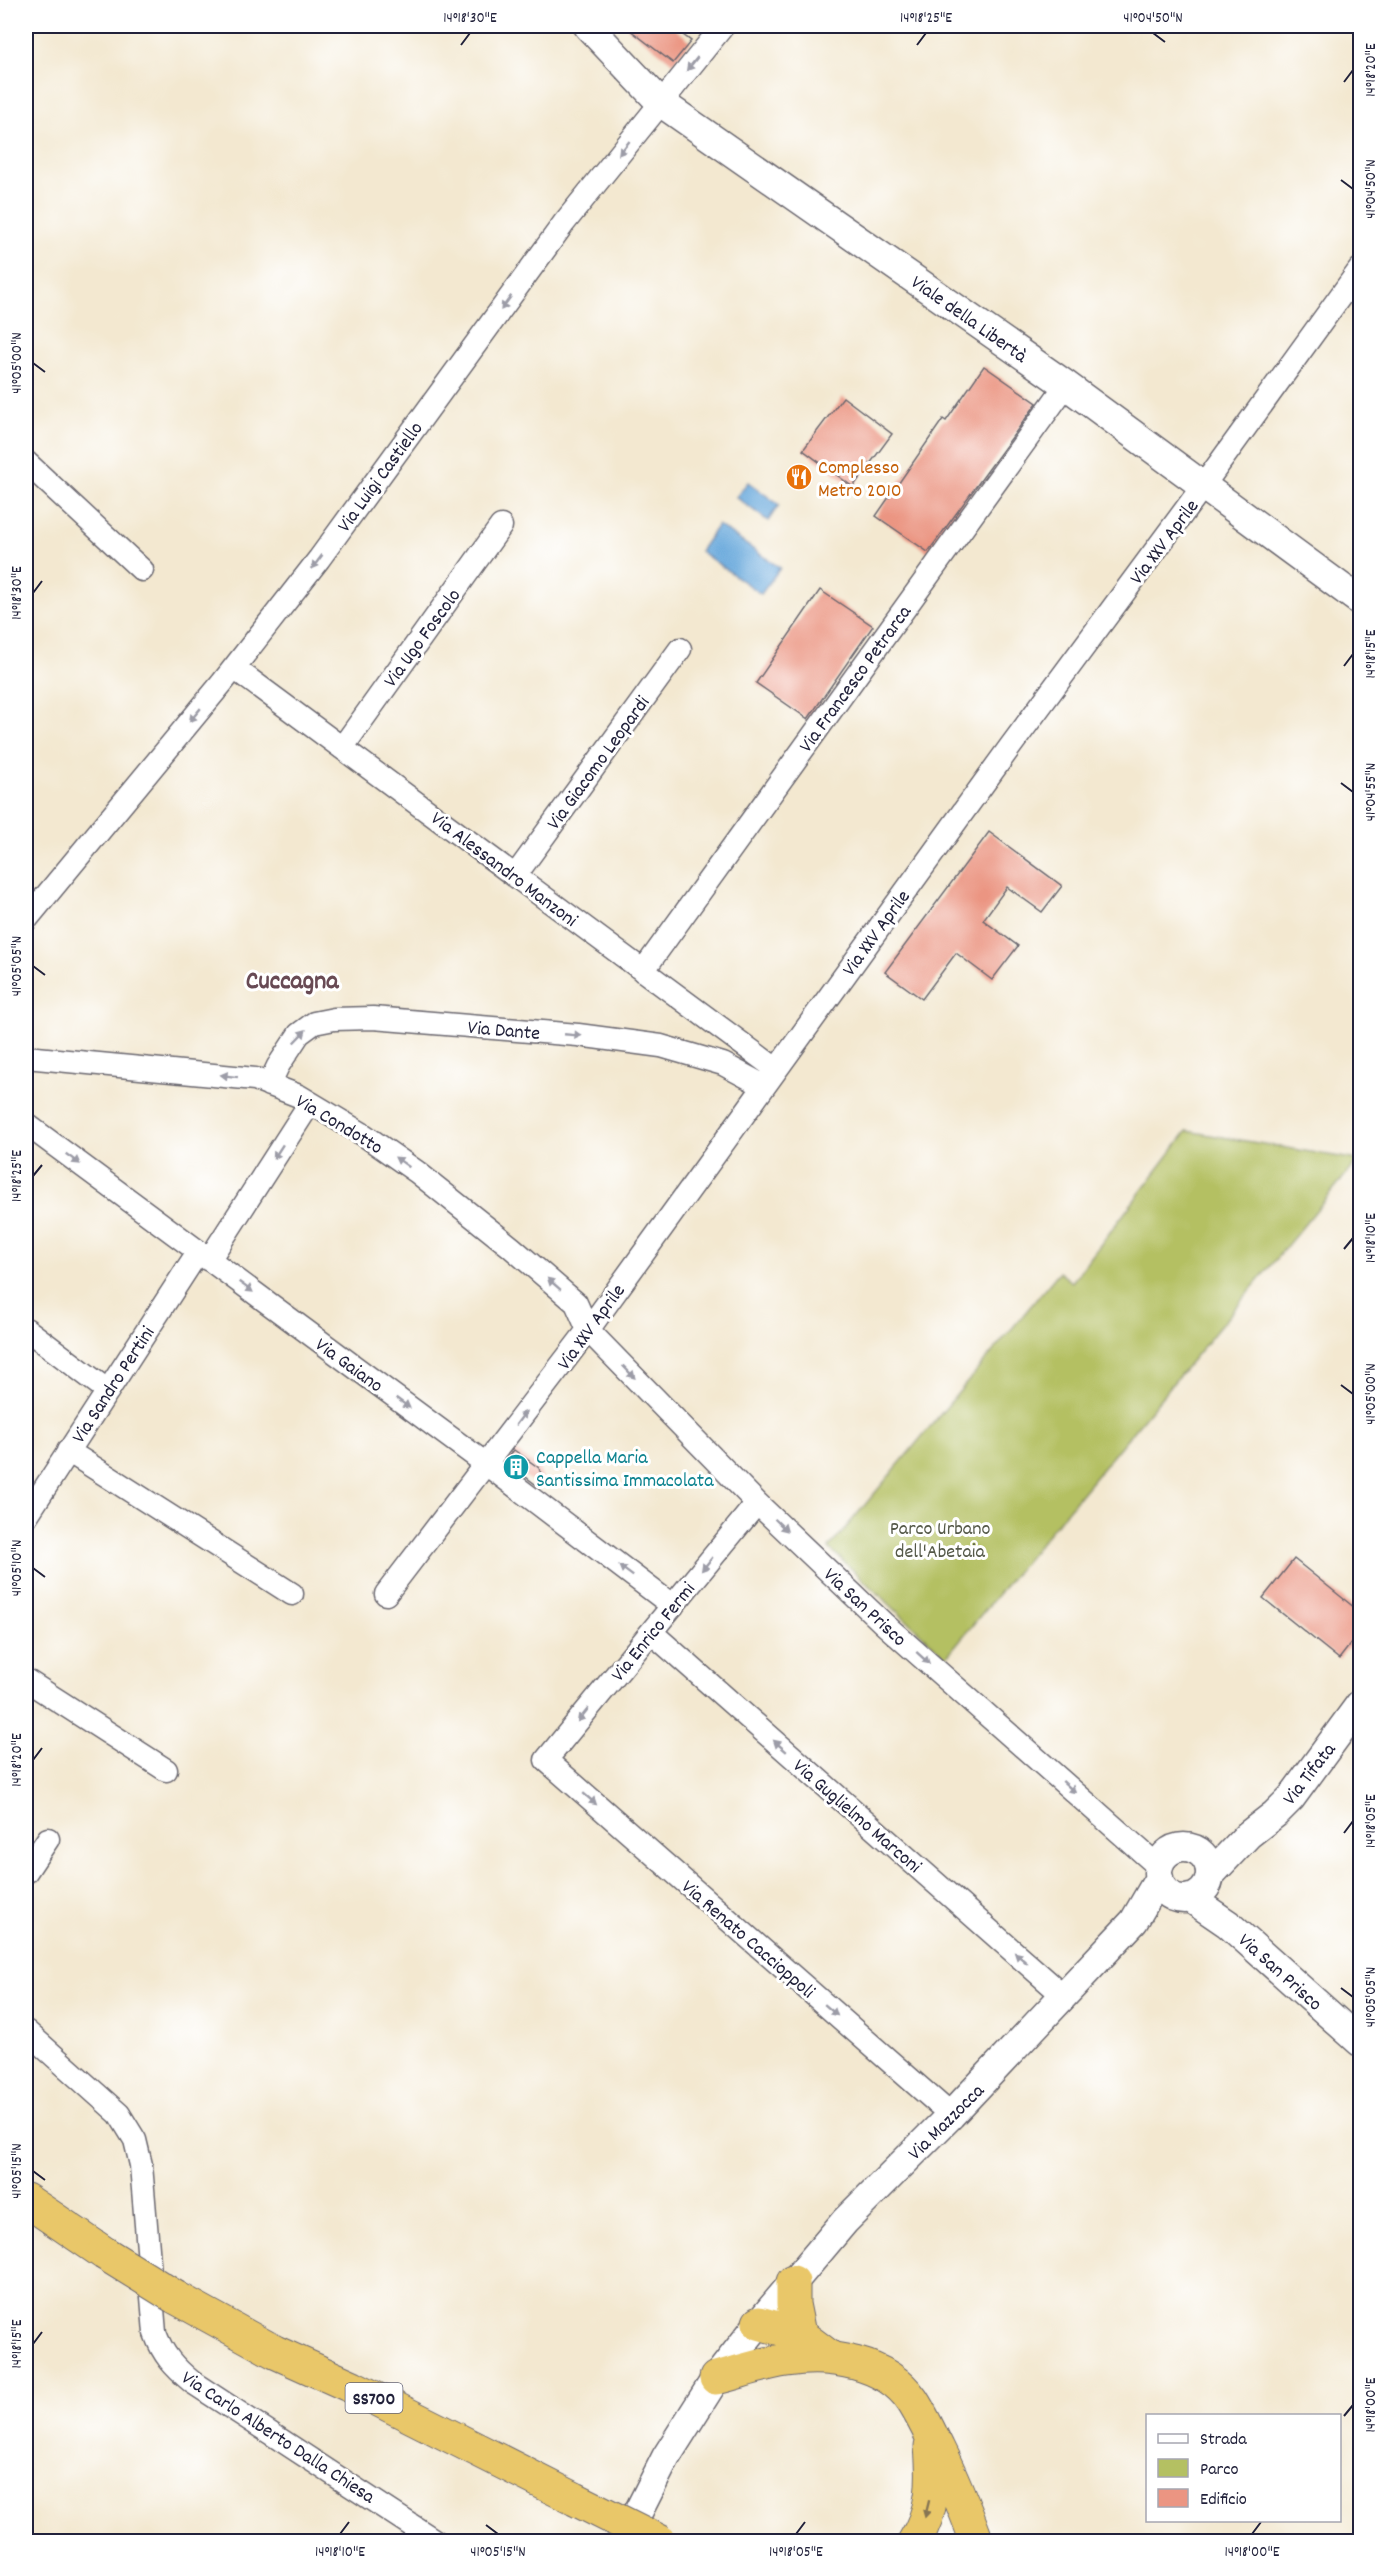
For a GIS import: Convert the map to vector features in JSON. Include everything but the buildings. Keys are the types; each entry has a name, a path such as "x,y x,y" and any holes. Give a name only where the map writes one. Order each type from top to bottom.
{"highway":[{"name":"SS700","path":"26,2200 104,2253 175,2297 275,2352 354,2387 661,2541"},
{"path":"793,2282 794,2347"},
{"path":"759,2323 794,2347 875,2370 911,2398 959,2492 977,2541"},
{"path":"716,2378 794,2347"},
{"path":"914,2541 923,2528 934,2483 930,2433"}],"street":[{"name":"Viale della Libertà","path":"588,26 660,102 1066,385 1360,601"},
{"name":"Via Luigi Castiello","path":"26,920 234,668 319,560 564,223 723,26"},
{"name":"Via XXV Aprile","path":"386,1594 588,1330 1360,269"},
{"name":"Via Francesco Petrarca","path":"643,971 1066,385"},
{"path":"26,462 141,570"},
{"name":"Via Ugo Foscolo","path":"342,748 501,526"},
{"name":"Via Giacomo Leopardi","path":"515,876 680,649"},
{"name":"Via Alessandro Manzoni","path":"234,668 643,971 770,1077"},
{"name":"Via Dante","path":"269,1085 278,1066 299,1034 314,1023 334,1019 373,1018 578,1035 661,1046 770,1077"},
{"name":"Via Condotto","path":"26,1057 163,1068 255,1079 310,1103 364,1135 417,1172 511,1247 576,1304 588,1330"},
{"name":"Via Sandro Pertini","path":"26,1517 108,1391 310,1103"},
{"name":"Via Gaiano","path":"26,1124 486,1464 673,1606"},
{"path":"26,1329 108,1391"},
{"name":"Via San Prisco","path":"588,1330 757,1503 883,1623 1184,1883 1360,2042"},
{"path":"68,1451 292,1594"},
{"name":"Via Enrico Fermi","path":"546,1760 757,1503"},
{"name":"Via Guglielmo Marconi","path":"651,1632 1065,1997"},
{"path":"26,1680 166,1770"},
{"name":"Via Tifata","path":"1248,1835 1192,1849 1178,1848 1171,1851 1161,1861 1184,1883 1248,1835 1275,1814 1291,1798 1360,1704"},
{"name":"Via Renato Caccioppoli","path":"546,1760 951,2115"},
{"path":"26,1872 48,1839"},
{"path":"1184,1883 1206,1859 1192,1849"},
{"name":"Via Mazzocca","path":"623,2541 666,2457 716,2378 845,2221 951,2115 1134,1922 1184,1883"},
{"name":"Via Carlo Alberto Dalla Chiesa","path":"26,2031 119,2114 135,2140 141,2165 155,2333 162,2352 192,2382 437,2541"}],"green space":[{"name":"Parco Urbano dell'Abetaia","path":"1187,1131 1358,1160 946,1657 829,1548 1059,1272 1072,1282"}],"water":[{"path":"748,482 779,505 768,521 736,497"},
{"path":"718,525 780,568 761,594 700,551"}],"place":[{"name":"Complesso Metro 2010","path":"799,477"},
{"name":"Cappella Maria Santissima Immacolata","path":"516,1467"}],"district":[{"name":"Cuccagna","path":"292,979"}]}
